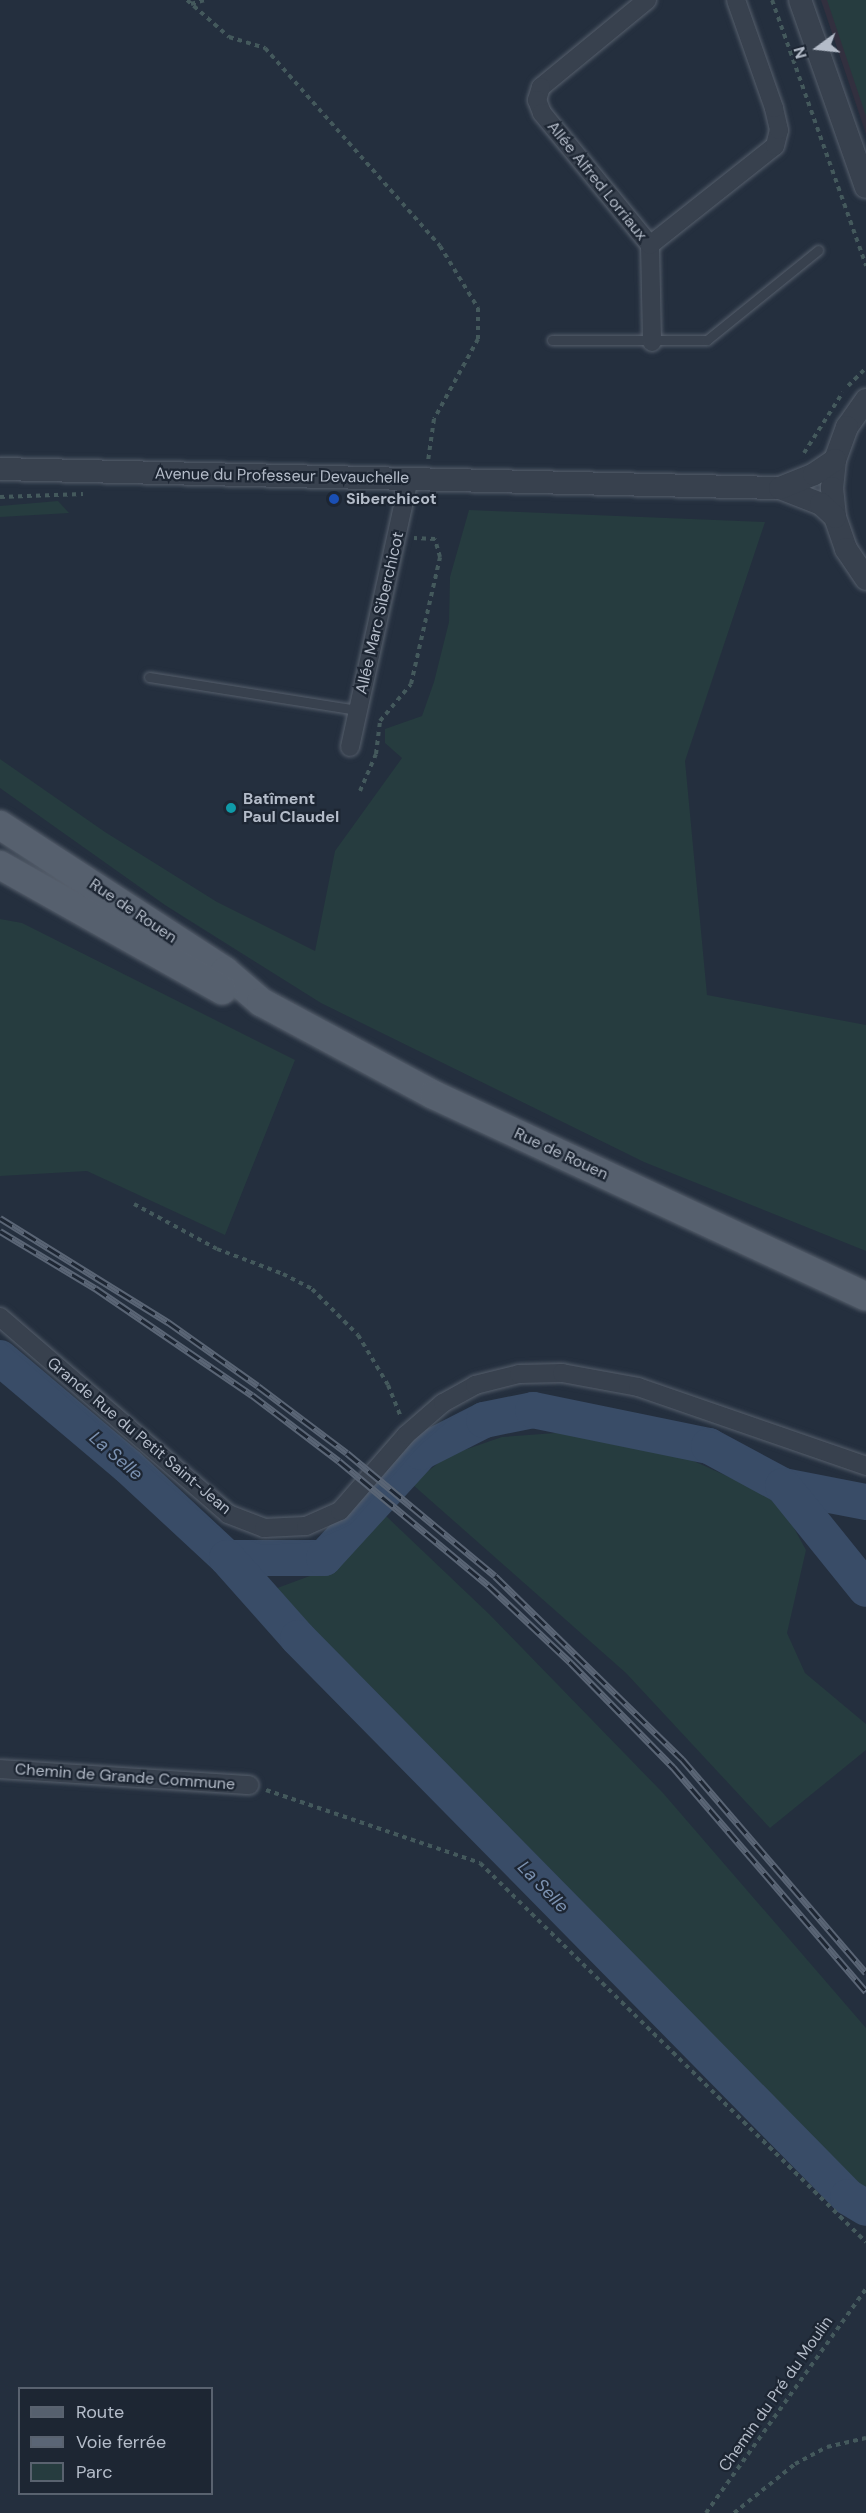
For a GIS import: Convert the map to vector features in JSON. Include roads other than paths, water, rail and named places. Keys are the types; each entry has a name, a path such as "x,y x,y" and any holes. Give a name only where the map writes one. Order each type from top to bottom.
{"main road":[{"name":"Rue de Rouen","path":"0,825 225,971 261,1002 434,1095 866,1296"},
{"name":"Rue de Rouen","path":"0,865 235,997 261,1002"}],"street":[{"name":"Allée Alfred Lorriaux","path":"647,0 541,87 537,100 542,113 650,245 652,342"},
{"path":"650,245 775,146 779,130 774,108 736,0"},
{"path":"800,0 866,187"},
{"path":"866,400 847,427 835,460 832,488 835,517 846,549 866,579"},
{"path":"780,488 814,474 835,460"},
{"name":"Avenue du Professeur Devauchelle","path":"0,469 780,488"},
{"path":"0,485 45,483 68,472"},
{"name":"Allée Marc Siberchicot","path":"350,747 398,537 418,479"},
{"path":"780,488 821,504 835,517"},
{"path":"0,813 47,854"},
{"name":"Grande Rue du Petit Saint-Jean","path":"0,1317 219,1507 264,1528 306,1526 340,1511 406,1435 443,1403 475,1385 519,1374 562,1373 638,1387 866,1466"},
{"name":"Chemin de Grande Commune","path":"0,1769 249,1785"}],"lane":[{"path":"552,340 652,342 707,340 818,250"},
{"path":"149,677 357,710"}],"waterway":[{"name":"La Selle","path":"0,1358 128,1466 227,1558 324,1558 421,1452 484,1420 533,1410 709,1446 783,1486 866,1502"},
{"name":"La Selle","path":"783,1486 866,1589"},
{"name":"La Selle","path":"227,1558 298,1638 848,2197 866,2208"}],"railway":[{"path":"0,1218 168,1322 258,1386 347,1453 495,1576 682,1759 866,1973"},
{"path":"0,1231 95,1288 252,1395 339,1461 488,1585 571,1663 673,1767 866,1991"}],"place":[{"name":"Siberchicot","path":"334,499"},
{"name":"Batîment Paul Claudel","path":"231,808"}]}
